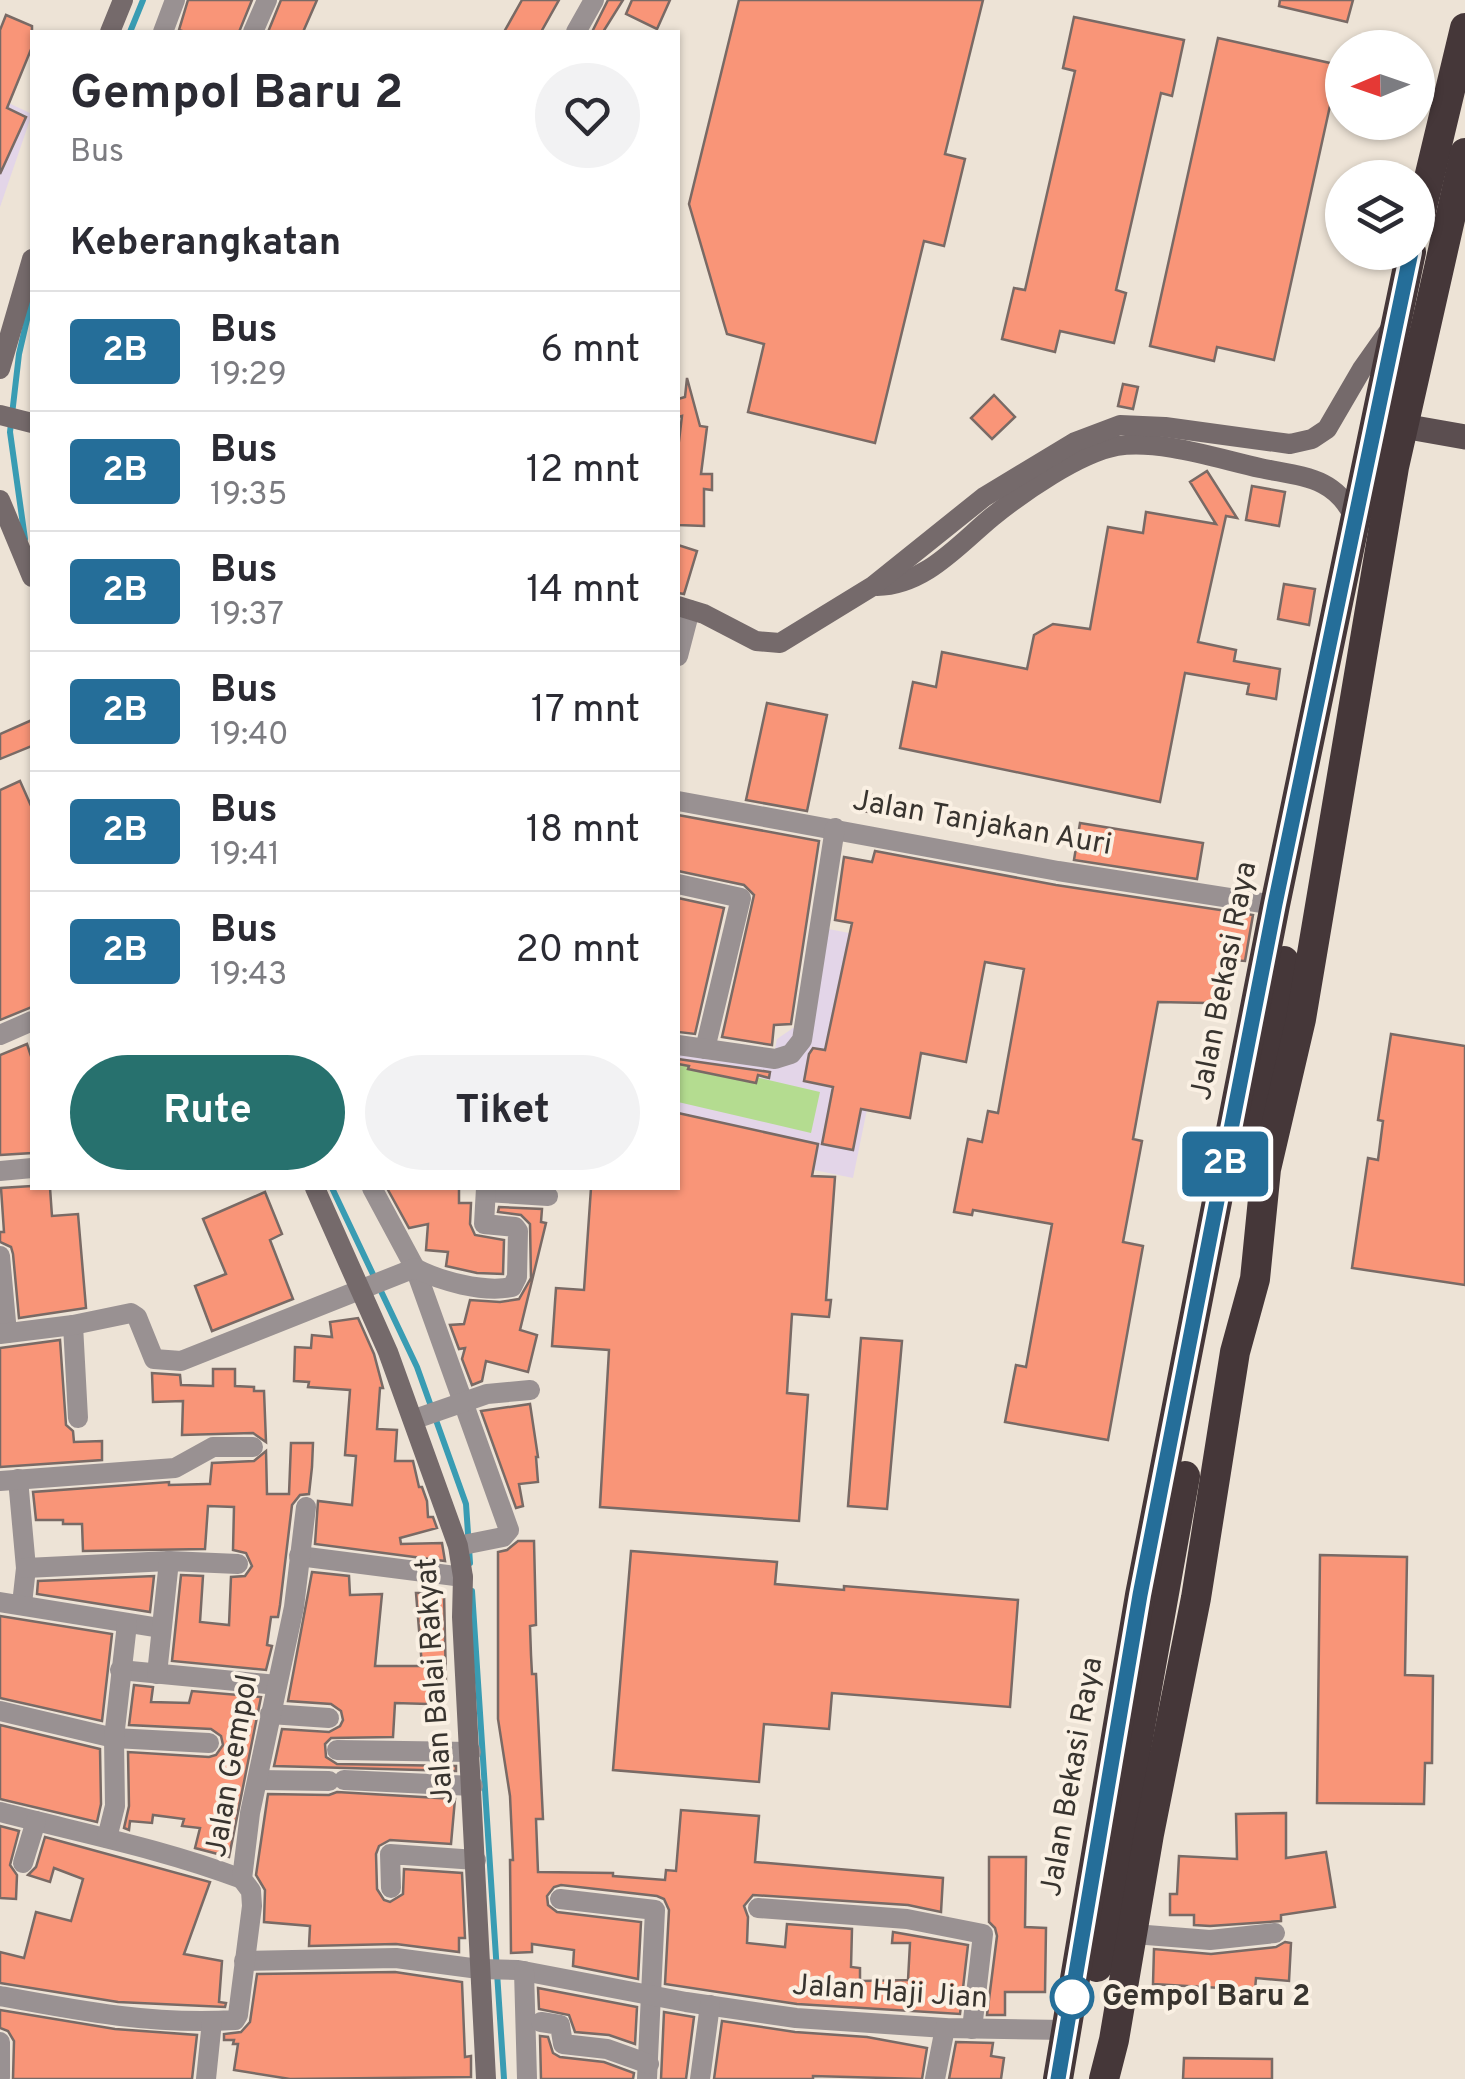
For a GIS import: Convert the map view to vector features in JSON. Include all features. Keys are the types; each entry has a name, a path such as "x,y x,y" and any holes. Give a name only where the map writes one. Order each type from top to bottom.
{"highway":[{"path":"1433,160 1465,28"},
{"name":"Jalan Bekasi Raya","path":"1058,2079 1140,1595 1275,904 1355,519 1390,424 1465,153"},
{"name":"Jalan Bekasi Raya","path":"1104,2079 1196,1598 1235,1352 1254,1279 1266,1170 1301,1019 1390,424 1396,322 1406,270"},
{"path":"1079,2079 1212,1330 1274,1024 1308,816 1316,709"}],"main road":[{"path":"1390,424 1465,438"}],"street":[{"path":"111,30 123,0"},
{"path":"165,30 175,0"},
{"path":"254,30 266,0"},
{"path":"577,30 594,0"},
{"path":"0,365 30,265"},
{"path":"680,640 684,608 756,641 780,643 873,586 888,586 925,574 997,513 1121,435 1164,426 1290,444 1312,438 1328,429 1374,350 1396,322"},
{"path":"0,415 30,422"},
{"path":"1121,435 1319,480 1346,500 1355,519"},
{"path":"0,500 30,572"},
{"name":"Jalan Tanjakan Auri","path":"680,801 1040,868 1275,904"},
{"path":"680,1045 776,1059 791,1054 802,1040 835,828"},
{"path":"680,884 742,898 705,1049"},
{"path":"0,1036 30,1021"},
{"path":"0,1171 30,1168"},
{"name":"Jalan Balai Rakyat","path":"316,1190 367,1286 422,1417 462,1545 462,1618 484,1969 486,2079"},
{"path":"373,1190 510,1530 503,1537 462,1545"},
{"path":"0,1256 4,1333 131,1313 137,1317 154,1359 181,1361 264,1331 408,1270 473,1285 512,1288 517,1277 518,1231 515,1227 484,1224 486,1190 548,1196"},
{"path":"74,1325 78,1418"},
{"path":"422,1417 487,1394 530,1390"},
{"path":"22,1604 26,1568 9,1480 175,1468 213,1447 253,1447"},
{"name":"Jalan Gempol","path":"212,2021 236,2020 238,2015 252,1906 251,1891 242,1879 250,1813 294,1608 306,1507"},
{"path":"299,1556 464,1577"},
{"path":"26,1568 169,1560 238,1564"},
{"path":"157,1674 169,1560"},
{"path":"0,1602 160,1628"},
{"path":"106,1838 116,1806 114,1738 127,1624"},
{"path":"120,1670 277,1685"},
{"path":"0,1711 114,1738 209,1743"},
{"path":"270,1714 329,1718"},
{"path":"337,1750 471,1752"},
{"path":"258,1780 473,1786"},
{"path":"0,1812 172,1854 242,1879"},
{"path":"23,1863 36,1822"},
{"path":"391,1888 390,1854 476,1860"},
{"path":"540,2022 560,2025 563,2044 607,2049 648,2072 655,1910 560,1898"},
{"path":"758,1908 908,1920 983,1934 972,2029"},
{"path":"1134,1934 1210,1940 1275,1933"},
{"name":"Jalan Haji Jian","path":"244,1961 396,1958 521,1970 796,2018 946,2028 1066,2030"},
{"path":"521,1970 527,2079"},
{"path":"0,1996 112,2018 212,2021 206,2079"},
{"path":"700,2079 710,2005"},
{"path":"935,2079 946,2028"},
{"path":"0,2042 0,2077"}],"shaded area":[{"path":"0,99 30,113 30,120 0,207"},
{"path":"818,927 901,943 853,1178 680,1142 680,1048 772,1063 777,1039 793,1028 799,1029"}],"green space":[{"path":"680,1059 820,1092 811,1133 680,1102"}],"building":[{"path":"188,0 252,0 240,30 179,30"},
{"path":"281,0 317,0 304,30 269,30"},
{"path":"522,0 559,0 542,30 505,30"},
{"path":"608,0 623,0 604,30 593,30"},
{"path":"632,0 670,0 657,29 626,14"},
{"path":"739,0 983,0 945,154 965,159 944,246 924,241 875,443 748,412 764,344 727,334 689,204"},
{"path":"1280,0 1353,0 1347,22 1279,6"},
{"path":"6,15 32,26 30,52 7,108 26,117 0,174 0,30"},
{"path":"1074,17 1184,40 1172,96 1161,93 1116,290 1126,293 1114,343 1060,331 1055,352 1002,339 1014,288 1025,290 1075,71 1063,68"},
{"path":"1218,38 1325,62 1325,129 1274,360 1217,347 1214,361 1150,346"},
{"path":"687,378 700,426 707,427 701,474 712,474 712,490 704,489 704,526 680,525 680,398 685,397"},
{"path":"1123,384 1138,387 1133,409 1118,406"},
{"path":"994,395 1015,417 992,439 971,418"},
{"path":"1207,471 1237,518 1226,516 1198,642 1236,650 1234,661 1280,669 1276,699 1247,694 1249,684 1185,673 1160,802 900,748 913,682 936,687 942,652 1027,669 1034,635 1053,624 1090,629 1108,527 1143,533 1146,512 1216,524 1190,482"},
{"path":"1252,486 1285,492 1279,526 1246,520"},
{"path":"680,546 697,551 684,594 680,593"},
{"path":"1284,584 1315,589 1309,625 1278,619"},
{"path":"767,703 827,715 807,811 746,800"},
{"path":"30,721 30,747 0,759 0,734"},
{"path":"20,781 30,804 30,1008 0,1020 0,790"},
{"path":"866,794 894,799 890,816 863,811"},
{"path":"680,815 819,841 791,1024 774,1025 772,1045 722,1037 754,895 744,885 680,871"},
{"path":"1080,823 1203,843 1197,879 1074,860"},
{"path":"875,851 1056,885 1253,915 1245,961 1232,960 1225,1011 1206,1009 1207,1003 1158,1002 1133,1139 1142,1141 1123,1242 1143,1246 1108,1440 1005,1422 1016,1365 1026,1367 1052,1224 973,1210 972,1215 954,1212 968,1139 982,1142 988,1111 998,1113 1024,969 985,962 966,1062 921,1053 910,1118 861,1109 853,1150 822,1144 833,1087 804,1081 813,1048 825,1050 852,923 835,920 844,857 872,862"},
{"path":"680,898 724,908 695,1034 680,1032"},
{"path":"1391,1034 1465,1046 1465,1285 1352,1268 1368,1158 1378,1160 1383,1121 1378,1120"},
{"path":"27,1044 30,1053 30,1153 0,1155 0,1055"},
{"path":"680,1059 770,1072 769,1078 758,1075 756,1083 688,1069 689,1066 680,1064"},
{"path":"680,1113 818,1144 812,1176 835,1177 826,1300 831,1300 829,1317 792,1314 787,1393 808,1395 799,1521 600,1507 609,1350 552,1346 556,1288 584,1290 591,1190 680,1190"},
{"path":"30,1186 30,1190 50,1190 52,1216 78,1214 86,1308 19,1318 13,1254 11,1247 0,1242 0,1232 4,1232 1,1188"},
{"path":"388,1190 459,1190 459,1203 471,1203 470,1224 475,1235 504,1240 503,1274 446,1266 448,1252 426,1250 428,1224 409,1228"},
{"path":"265,1192 282,1234 270,1240 293,1299 212,1331 195,1286 226,1274 203,1219"},
{"path":"499,1207 542,1209 541,1222 546,1223 520,1330 537,1335 528,1372 486,1361 482,1381 472,1385 462,1359 465,1348 459,1349 450,1325 464,1324 470,1300 519,1299 531,1278 530,1224 521,1215 498,1212"},
{"path":"358,1318 383,1388 377,1429 397,1430 395,1461 413,1461 427,1501 428,1517 433,1517 437,1528 400,1538 401,1544 442,1543 445,1561 315,1544 318,1501 352,1505 356,1456 345,1455 350,1390 308,1387 309,1382 294,1381 295,1347 311,1348 312,1335 332,1337 330,1322"},
{"path":"861,1338 902,1341 887,1509 848,1506"},
{"path":"60,1340 66,1425 73,1431 74,1442 102,1441 102,1460 0,1467 0,1348"},
{"path":"213,1369 235,1369 235,1386 264,1391 266,1442 253,1433 182,1435 183,1401 153,1402 152,1373 180,1375 181,1385 213,1386"},
{"path":"530,1404 538,1482 519,1484 523,1506 516,1508 481,1411"},
{"path":"291,1443 313,1443 312,1467 309,1494 300,1495 292,1505 280,1605 278,1617 271,1617 267,1645 272,1646 266,1670 172,1661 181,1575 203,1576 200,1622 229,1625 231,1577 245,1576 252,1566 246,1553 233,1550 234,1507 208,1506 205,1549 83,1551 82,1524 36,1520 33,1492 169,1482 210,1484 212,1463 254,1461 266,1451 267,1494 289,1494"},
{"path":"518,1541 534,1541 536,1625 530,1626 543,1819 536,1819 538,1872 613,1873 665,1880 666,1870 676,1871 681,1810 759,1816 755,1862 943,1878 941,1912 908,1905 753,1895 744,1906 748,1917 747,1943 785,1947 787,1924 852,1929 851,1967 860,1968 860,1981 908,1980 910,1943 892,1943 893,1932 968,1945 960,2014 797,2004 665,1984 669,1910 664,1899 657,1896 561,1885 547,1896 548,1905 557,1912 641,1922 638,1979 573,1966 574,1950 532,1944 532,1952 511,1953 510,1796 498,1719 498,1552"},
{"path":"631,1551 777,1562 775,1584 1018,1600 1010,1707 832,1693 829,1729 764,1724 759,1782 613,1770"},
{"path":"1320,1555 1407,1557 1405,1675 1433,1676 1432,1763 1425,1763 1424,1804 1317,1803"},
{"path":"312,1572 349,1576 350,1595 382,1594 375,1666 422,1666 416,1593 444,1593 446,1682 438,1683 428,1697 428,1704 395,1703 393,1737 331,1738 325,1744 326,1757 337,1764 456,1766 456,1771 274,1766 282,1729 329,1732 343,1720 341,1711 331,1704 288,1701"},
{"path":"154,1576 150,1612 37,1594 38,1581"},
{"path":"0,1616 112,1634 102,1721 0,1698"},
{"path":"134,1685 153,1687 151,1702 189,1703 192,1691 261,1697 229,1857 195,1848 200,1828 182,1826 184,1819 153,1815 152,1823 130,1821 129,1830 124,1828 129,1806 128,1752 209,1757 216,1755 223,1745 221,1736 211,1729 129,1725"},
{"path":"0,1725 100,1749 101,1804 97,1822 0,1799"},
{"path":"337,1792 455,1799 451,1844 390,1840 379,1846 376,1854 377,1889 390,1902 403,1894 404,1869 462,1873 465,1938 459,1938 459,1952 396,1944 309,1946 310,1926 264,1922 265,1890 256,1875 268,1794"},
{"path":"1286,1813 1286,1858 1326,1852 1335,1907 1281,1915 1281,1921 1210,1926 1194,1925 1194,1915 1170,1915 1170,1894 1177,1894 1179,1856 1237,1859 1236,1814"},
{"path":"0,1826 19,1831 10,1865 17,1875 16,1899 0,1898"},
{"path":"45,1837 210,1882 184,1954 222,1961 219,2002 226,2003 225,2007 118,2002 0,1983 0,1952 24,1958 36,1912 71,1921 83,1879 54,1868 50,1882 28,1875 36,1867"},
{"path":"989,1857 1026,1857 1025,1927 1046,1928 1045,1992 1005,1992 1005,2015 987,2015 997,1936 989,1922"},
{"path":"1291,1943 1289,1981 1256,1978 1255,1990 1153,1984 1154,1949 1211,1954 1276,1947"},
{"path":"395,1972 462,1982 465,2057 471,2056 471,2077 290,2079 234,2070 238,2044 224,2040 224,2034 241,2032 250,2022 257,1974"},
{"path":"538,1988 637,2007 635,2044 609,2035 575,2032 569,2015 539,2009"},
{"path":"0,2010 115,2029 197,2035 192,2079 13,2079 14,2041 8,2031 0,2028"},
{"path":"664,2012 694,2017 686,2079 661,2079"},
{"path":"722,2021 867,2037 927,2048 922,2079 714,2079"},
{"path":"540,2036 548,2037 553,2053 560,2057 604,2062 634,2073 633,2079 541,2079"},
{"path":"956,2042 993,2043 991,2056 1004,2058 1001,2079 949,2079"},
{"path":"1184,2058 1272,2059 1272,2079 1183,2079"}],"waterway":[{"path":"131,30 143,0"},
{"path":"25,539 10,432 19,354 30,307"},
{"path":"333,1190 417,1367 466,1504 470,1563"},
{"path":"472,1591 504,2079"}],"bus line":[{"name":"2B","path":"1058,2079 1140,1595 1275,904 1407,270"}],"place":[{"name":"Gempol Baru 2","path":"1072,1997"}]}
